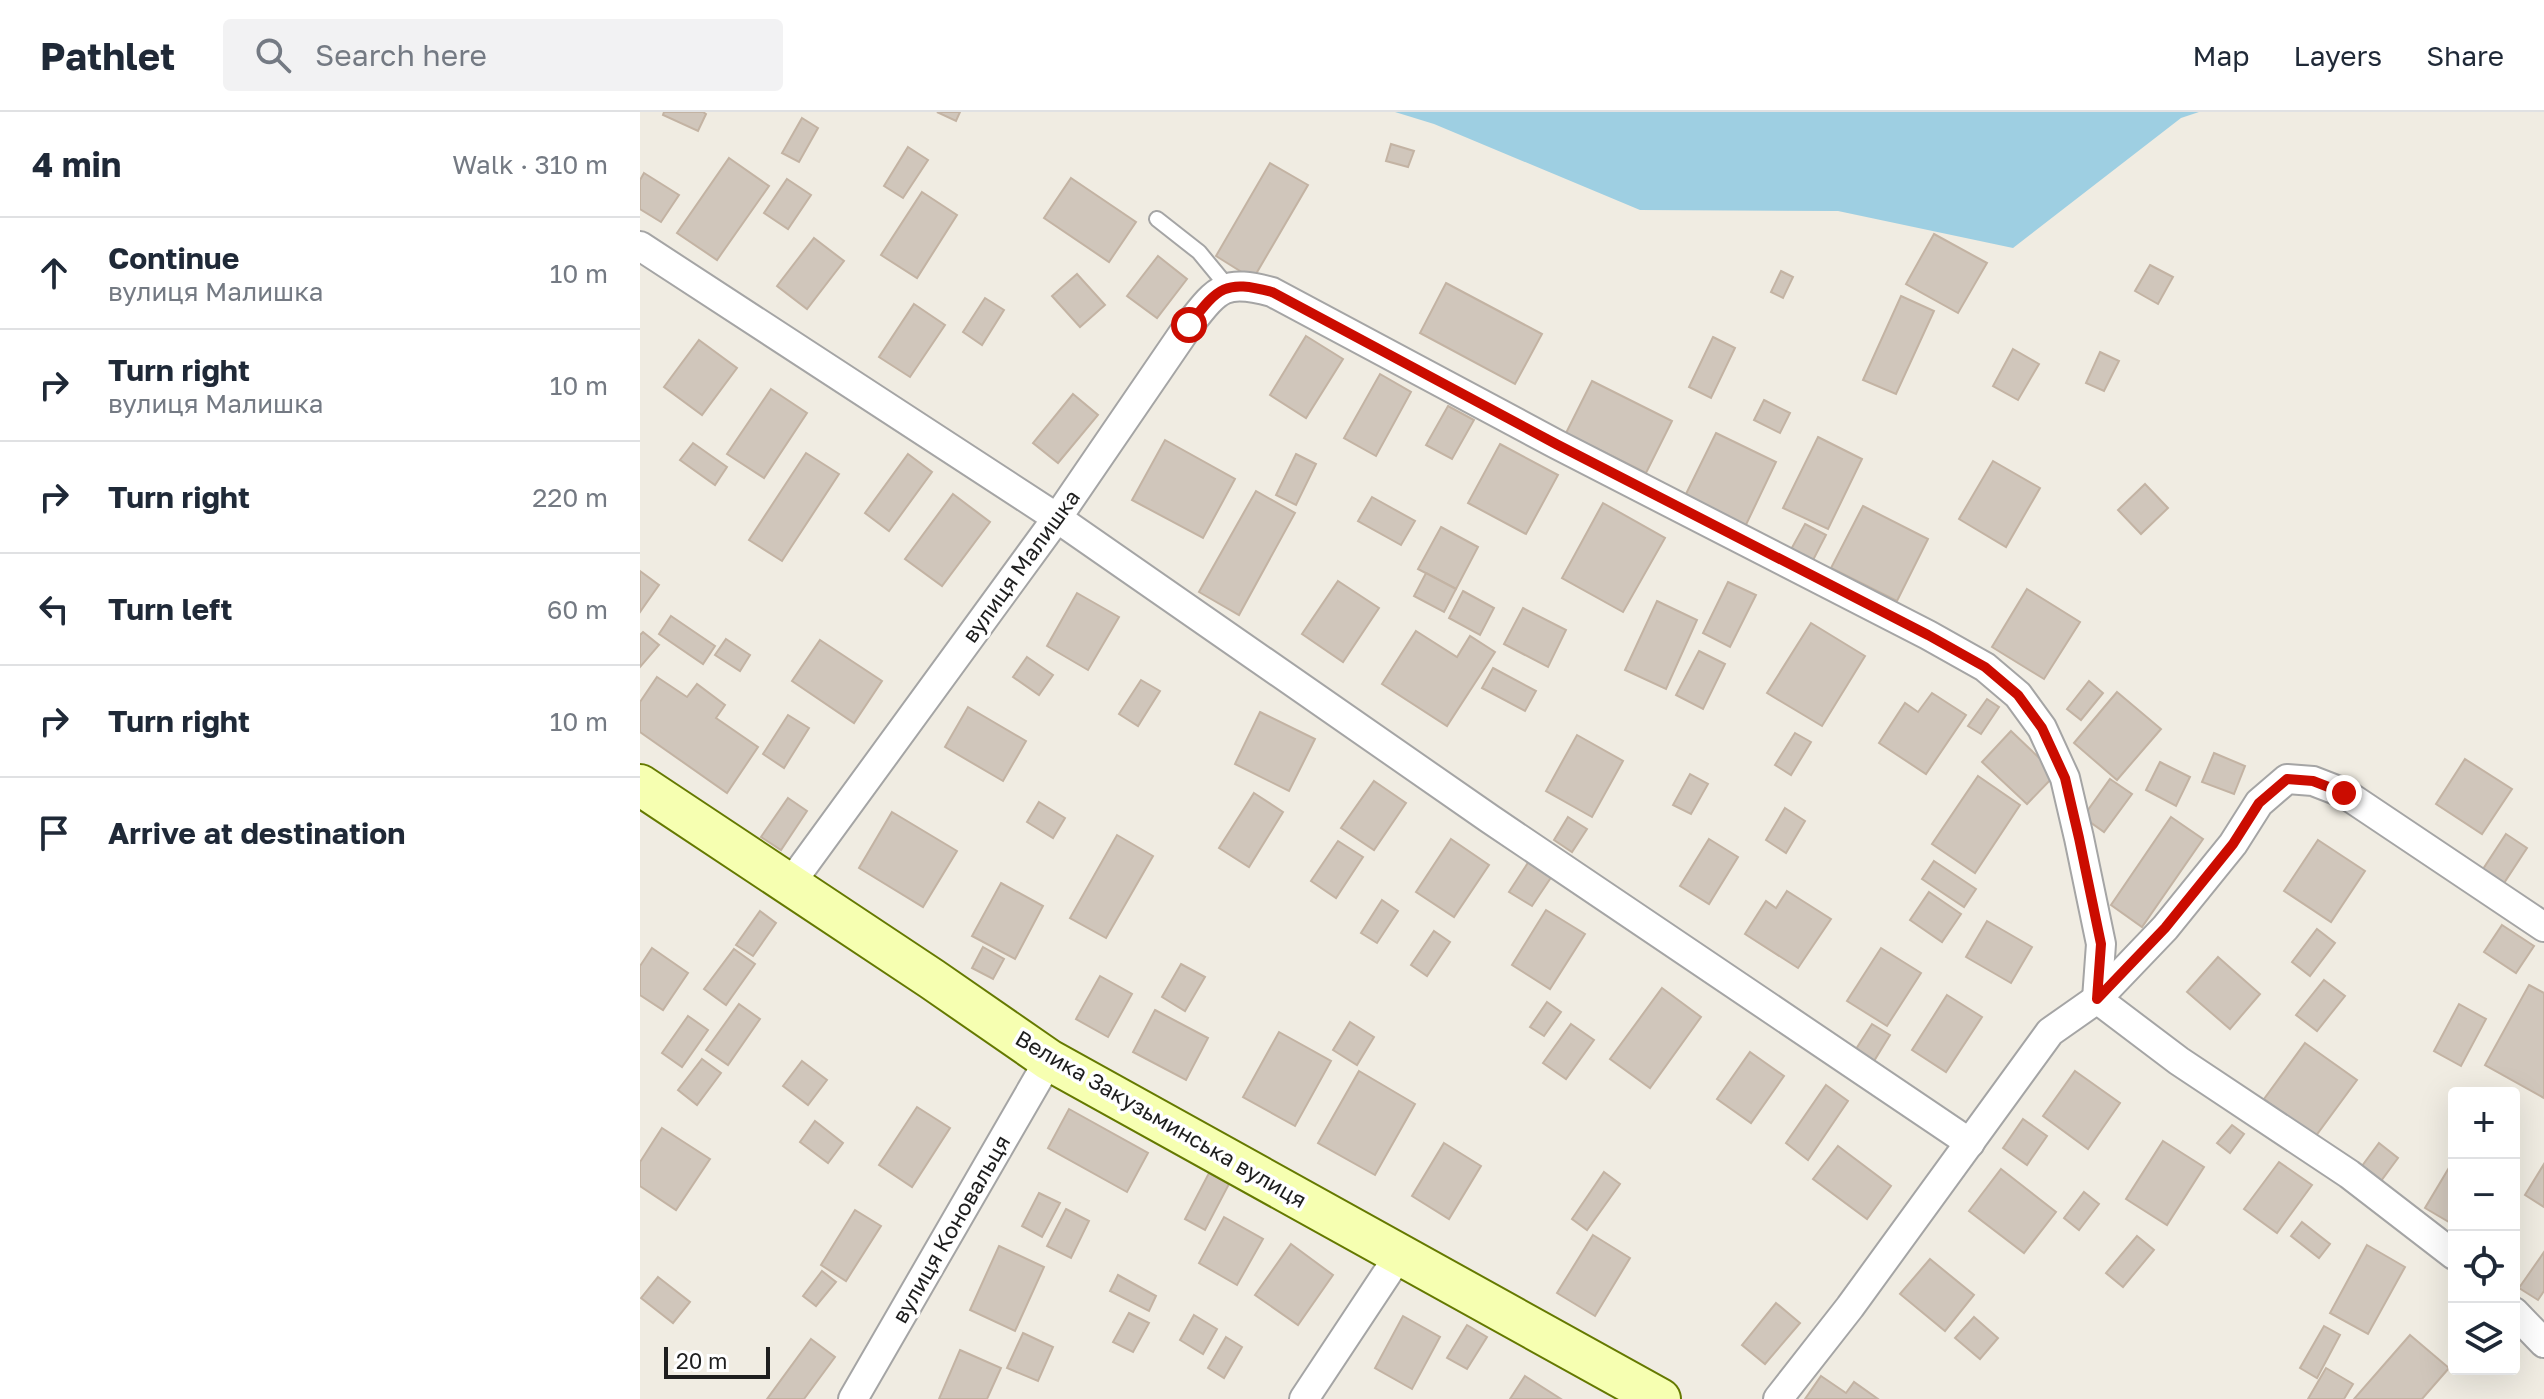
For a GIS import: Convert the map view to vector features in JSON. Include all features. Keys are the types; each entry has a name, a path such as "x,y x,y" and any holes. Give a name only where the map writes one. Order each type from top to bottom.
{"street":[{"path":"640,246 1057,518 1490,819 1970,1143"},
{"path":"1227,286 1250,286 1272,292 1985,667 2018,695 2042,728 2065,778 2101,944 2097,999"},
{"name":"вулиця Малишка","path":"790,884 1057,518 1189,325 1208,300 1227,286"},
{"path":"1778,1399 1850,1307 2050,1032 2097,999 2165,928 2233,844 2259,803 2287,779 2313,781 2344,793 2544,927"},
{"name":"Велика Закузьминська вулиця","path":"640,785 1049,1060 1660,1399"},
{"path":"2097,999 2179,1061 2349,1174 2448,1250"},
{"name":"вулиця Коновальця","path":"853,1399 1049,1060"},
{"path":"1304,1399 1400,1254"},
{"path":"2520,1318 2544,1343"}],"lane":[{"path":"1157,219 1199,252 1227,286"}],"water":[{"path":"1395,112 2199,112 2181,118 2013,248 1838,211 1640,210 1434,124"}],"building":[{"path":"664,112 706,114 698,131 663,115"},
{"path":"937,112 960,112 956,121"},
{"path":"802,118 818,128 799,162 782,153"},
{"path":"1391,144 1414,151 1408,167 1386,161"},
{"path":"908,147 928,160 903,198 884,186"},
{"path":"729,158 769,186 717,260 677,233"},
{"path":"1270,163 1308,185 1253,279 1216,256"},
{"path":"644,173 679,195 661,222 640,209 640,180"},
{"path":"1071,178 1136,222 1109,262 1044,218"},
{"path":"787,179 811,195 788,229 764,213"},
{"path":"922,192 957,215 917,278 881,255"},
{"path":"1934,234 1987,263 1958,313 1906,284"},
{"path":"814,238 844,261 807,309 777,286"},
{"path":"1158,256 1187,279 1157,318 1127,296"},
{"path":"2150,265 2173,277 2158,304 2135,291"},
{"path":"1781,271 1793,277 1783,298 1771,292"},
{"path":"1077,274 1105,305 1080,327 1052,296"},
{"path":"1446,283 1542,334 1515,384 1420,333"},
{"path":"1901,296 1934,311 1896,394 1863,380"},
{"path":"985,298 1004,310 982,345 963,332"},
{"path":"914,304 945,325 910,377 879,357"},
{"path":"1306,336 1343,359 1306,418 1270,395"},
{"path":"1713,337 1735,348 1711,398 1689,387"},
{"path":"699,340 737,368 702,415 664,387"},
{"path":"2013,349 2039,364 2018,400 1993,386"},
{"path":"2100,352 2119,361 2104,391 2086,383"},
{"path":"1380,374 1411,392 1376,456 1344,438"},
{"path":"1592,381 1672,421 1646,473 1566,433"},
{"path":"771,389 807,413 764,478 727,454"},
{"path":"1073,394 1098,415 1058,463 1033,443"},
{"path":"1764,400 1790,413 1780,433 1754,420"},
{"path":"1448,406 1474,420 1452,459 1426,445"},
{"path":"1716,433 1776,462 1743,531 1682,502"},
{"path":"1818,437 1862,459 1828,529 1783,508"},
{"path":"1165,440 1235,479 1203,538 1132,500"},
{"path":"693,443 727,467 715,485 680,460"},
{"path":"1500,444 1558,475 1526,534 1468,503"},
{"path":"806,453 839,474 782,561 749,540"},
{"path":"908,454 932,472 889,531 865,513"},
{"path":"1296,454 1316,464 1296,505 1276,495"},
{"path":"1993,461 2040,488 2006,547 1959,519"},
{"path":"2145,484 2168,508 2141,534 2118,510"},
{"path":"1256,491 1295,513 1239,615 1199,592"},
{"path":"953,494 990,522 942,586 905,559"},
{"path":"1372,497 1415,521 1401,545 1358,521"},
{"path":"1603,503 1665,538 1623,612 1562,578"},
{"path":"1863,506 1928,539 1897,601 1831,568"},
{"path":"1805,524 1826,535 1811,564 1789,553"},
{"path":"1441,527 1478,547 1456,589 1418,569"},
{"path":"640,571 659,585 640,612"},
{"path":"1426,573 1456,589 1444,612 1414,596"},
{"path":"1338,581 1379,608 1343,662 1302,634"},
{"path":"1728,582 1756,595 1730,647 1703,633"},
{"path":"2027,589 2080,622 2044,679 1992,647"},
{"path":"1463,591 1494,608 1480,635 1449,618"},
{"path":"1077,593 1119,617 1088,670 1047,646"},
{"path":"1657,601 1697,620 1666,689 1625,670"},
{"path":"1523,608 1566,630 1548,667 1504,644"},
{"path":"671,616 715,646 703,664 659,634"},
{"path":"1811,623 1865,656 1822,726 1767,693"},
{"path":"1416,631 1457,657 1470,636 1495,652 1447,726 1382,684"},
{"path":"643,632 659,645 640,667 640,635"},
{"path":"726,639 750,655 740,671 715,655"},
{"path":"820,640 882,681 854,723 792,681"},
{"path":"1699,651 1725,664 1703,709 1676,695"},
{"path":"1027,657 1053,675 1039,695 1013,677"},
{"path":"1493,668 1536,691 1525,711 1482,688"},
{"path":"657,677 687,697 697,684 725,705 716,718 758,747 727,793 640,732 640,702"},
{"path":"1141,680 1160,691 1138,726 1119,714"},
{"path":"2089,681 2103,693 2081,720 2067,709"},
{"path":"2117,692 2161,729 2117,780 2074,743"},
{"path":"1932,693 1966,715 1926,774 1879,743 1905,703 1918,712"},
{"path":"1987,699 1999,707 1981,734 1968,726"},
{"path":"968,707 1026,741 1003,781 945,747"},
{"path":"1260,712 1315,739 1289,791 1235,764"},
{"path":"788,715 809,728 784,768 763,754"},
{"path":"2011,731 2056,774 2027,804 1982,762"},
{"path":"1795,733 1811,742 1791,775 1775,765"},
{"path":"1577,735 1623,761 1592,817 1546,791"},
{"path":"2214,753 2245,766 2234,794 2202,782"},
{"path":"2465,759 2512,789 2482,834 2436,804"},
{"path":"2160,762 2190,777 2176,806 2146,790"},
{"path":"1690,774 1708,784 1691,814 1673,805"},
{"path":"1978,776 2020,805 1975,873 1932,844"},
{"path":"2110,779 2132,794 2104,832 2083,817"},
{"path":"1374,781 1406,803 1374,850 1341,828"},
{"path":"1254,793 1283,812 1249,867 1219,848"},
{"path":"788,798 807,811 781,850 761,837"},
{"path":"1039,802 1065,818 1053,838 1027,822"},
{"path":"1785,808 1805,821 1786,853 1766,840"},
{"path":"892,812 957,851 923,907 859,868"},
{"path":"1568,817 1587,829 1572,852 1554,840"},
{"path":"2171,817 2203,839 2142,927 2111,905"},
{"path":"2506,834 2527,848 2504,883 2483,869"},
{"path":"1117,835 1153,856 1106,938 1070,918"},
{"path":"1451,839 1489,865 1454,917 1416,892"},
{"path":"1709,839 1738,857 1709,904 1680,886"},
{"path":"2318,840 2365,871 2331,922 2284,891"},
{"path":"1338,841 1363,857 1336,898 1311,881"},
{"path":"1531,858 1554,873 1532,906 1509,892"},
{"path":"1934,861 1976,889 1964,907 1922,879"},
{"path":"1001,883 1043,906 1015,959 972,936"},
{"path":"1787,891 1831,919 1798,968 1745,934 1766,901 1776,908"},
{"path":"1929,892 1961,914 1942,942 1910,920"},
{"path":"1382,900 1398,911 1377,943 1361,933"},
{"path":"1546,910 1585,934 1550,989 1512,965"},
{"path":"760,911 776,923 753,956 736,945"},
{"path":"1987,921 2032,947 2011,983 1966,957"},
{"path":"2502,925 2534,946 2516,973 2484,952"},
{"path":"2317,929 2335,943 2310,976 2292,962"},
{"path":"1434,931 1450,942 1427,976 1411,965"},
{"path":"983,947 1004,959 993,979 972,968"},
{"path":"652,948 688,973 663,1010 640,995 640,966"},
{"path":"1881,948 1921,973 1887,1026 1847,1001"},
{"path":"734,949 755,964 726,1005 704,989"},
{"path":"2218,957 2260,994 2230,1029 2187,992"},
{"path":"1181,964 1205,977 1185,1011 1162,997"},
{"path":"1100,976 1132,994 1108,1037 1076,1019"},
{"path":"2324,980 2345,996 2317,1031 2296,1015"},
{"path":"2529,985 2544,993 2544,1098 2485,1065"},
{"path":"1662,988 1701,1017 1650,1088 1610,1059"},
{"path":"1947,995 1982,1017 1946,1072 1912,1050"},
{"path":"1547,1002 1561,1012 1544,1036 1530,1027"},
{"path":"739,1004 760,1019 728,1065 706,1050"},
{"path":"2459,1004 2486,1019 2461,1066 2434,1051"},
{"path":"1155,1010 1208,1038 1186,1080 1133,1052"},
{"path":"688,1016 708,1030 682,1067 662,1053"},
{"path":"1350,1022 1374,1037 1357,1065 1333,1050"},
{"path":"1571,1024 1594,1040 1566,1079 1543,1063"},
{"path":"1872,1024 1890,1035 1874,1061 1856,1049"},
{"path":"1279,1032 1331,1061 1295,1126 1243,1097"},
{"path":"2305,1043 2357,1080 2315,1137 2264,1099"},
{"path":"1750,1052 1784,1076 1751,1123 1717,1099"},
{"path":"702,1059 721,1073 697,1105 678,1090"},
{"path":"802,1061 827,1080 808,1105 783,1086"},
{"path":"1359,1071 1415,1104 1375,1175 1318,1143"},
{"path":"2075,1071 2120,1103 2088,1149 2043,1116"},
{"path":"1826,1085 1848,1101 1808,1160 1786,1143"},
{"path":"917,1107 950,1128 912,1187 879,1165"},
{"path":"1069,1109 1148,1153 1127,1192 1048,1148"},
{"path":"2023,1119 2047,1136 2027,1165 2003,1148"},
{"path":"815,1121 843,1143 828,1163 800,1142"},
{"path":"2232,1125 2244,1134 2230,1153 2217,1143"},
{"path":"662,1128 710,1159 676,1210 640,1186 640,1162"},
{"path":"2163,1141 2204,1167 2167,1225 2126,1199"},
{"path":"1444,1143 1481,1166 1449,1219 1412,1196"},
{"path":"2379,1143 2398,1158 2378,1185 2359,1170"},
{"path":"1838,1146 1891,1186 1867,1219 1813,1179"},
{"path":"2279,1162 2312,1185 2277,1233 2244,1209"},
{"path":"2544,1164 2544,1207 2525,1195"},
{"path":"2001,1169 2056,1212 2024,1253 1969,1211"},
{"path":"2448,1169 2448,1221 2425,1208"},
{"path":"1604,1172 1620,1184 1587,1230 1572,1219"},
{"path":"1209,1173 1229,1184 1205,1230 1185,1219"},
{"path":"2084,1192 2099,1204 2079,1230 2064,1218"},
{"path":"1039,1193 1060,1203 1042,1237 1022,1226"},
{"path":"1066,1209 1089,1221 1071,1258 1047,1246"},
{"path":"855,1210 881,1226 846,1281 821,1265"},
{"path":"1224,1217 1263,1239 1237,1285 1199,1263"},
{"path":"2302,1222 2330,1244 2319,1258 2291,1236"},
{"path":"1593,1235 1630,1258 1595,1316 1557,1293"},
{"path":"2137,1236 2154,1250 2123,1287 2106,1273"},
{"path":"1291,1244 1333,1275 1298,1325 1255,1295"},
{"path":"2367,1245 2405,1267 2368,1334 2330,1313"},
{"path":"999,1246 1044,1267 1015,1331 970,1310"},
{"path":"2544,1252 2544,1291 2538,1300 2520,1287"},
{"path":"1930,1259 1974,1295 1945,1331 1900,1294"},
{"path":"822,1271 836,1282 816,1306 803,1296"},
{"path":"1118,1275 1156,1296 1149,1311 1110,1291"},
{"path":"658,1277 690,1302 673,1323 641,1298"},
{"path":"1776,1303 1800,1323 1765,1364 1742,1345"},
{"path":"1129,1313 1149,1323 1133,1352 1113,1342"},
{"path":"1194,1315 1217,1329 1203,1354 1180,1340"},
{"path":"1403,1316 1440,1337 1412,1389 1375,1368"},
{"path":"1974,1317 1998,1338 1980,1359 1955,1338"},
{"path":"1467,1325 1487,1337 1467,1369 1447,1358"},
{"path":"2324,1326 2340,1335 2317,1378 2300,1368"},
{"path":"1023,1333 1053,1347 1038,1381 1007,1368"},
{"path":"2410,1335 2448,1367 2422,1399 2354,1399"},
{"path":"1226,1337 1242,1347 1224,1378 1208,1368"},
{"path":"811,1339 835,1357 804,1399 767,1399"},
{"path":"960,1350 1001,1368 987,1399 939,1399"},
{"path":"2326,1368 2353,1384 2344,1399 2308,1399"},
{"path":"1525,1376 1561,1399 1510,1399"},
{"path":"1821,1376 1846,1393 1854,1382 1878,1399 1805,1399"}],"route":[{"path":"1189,325 1208,300 1227,286 1250,286 1272,292 1985,667 2018,695 2042,728 2065,778 2101,944 2097,999 2165,928 2233,844 2259,803 2287,779 2313,781 2344,793"}]}
